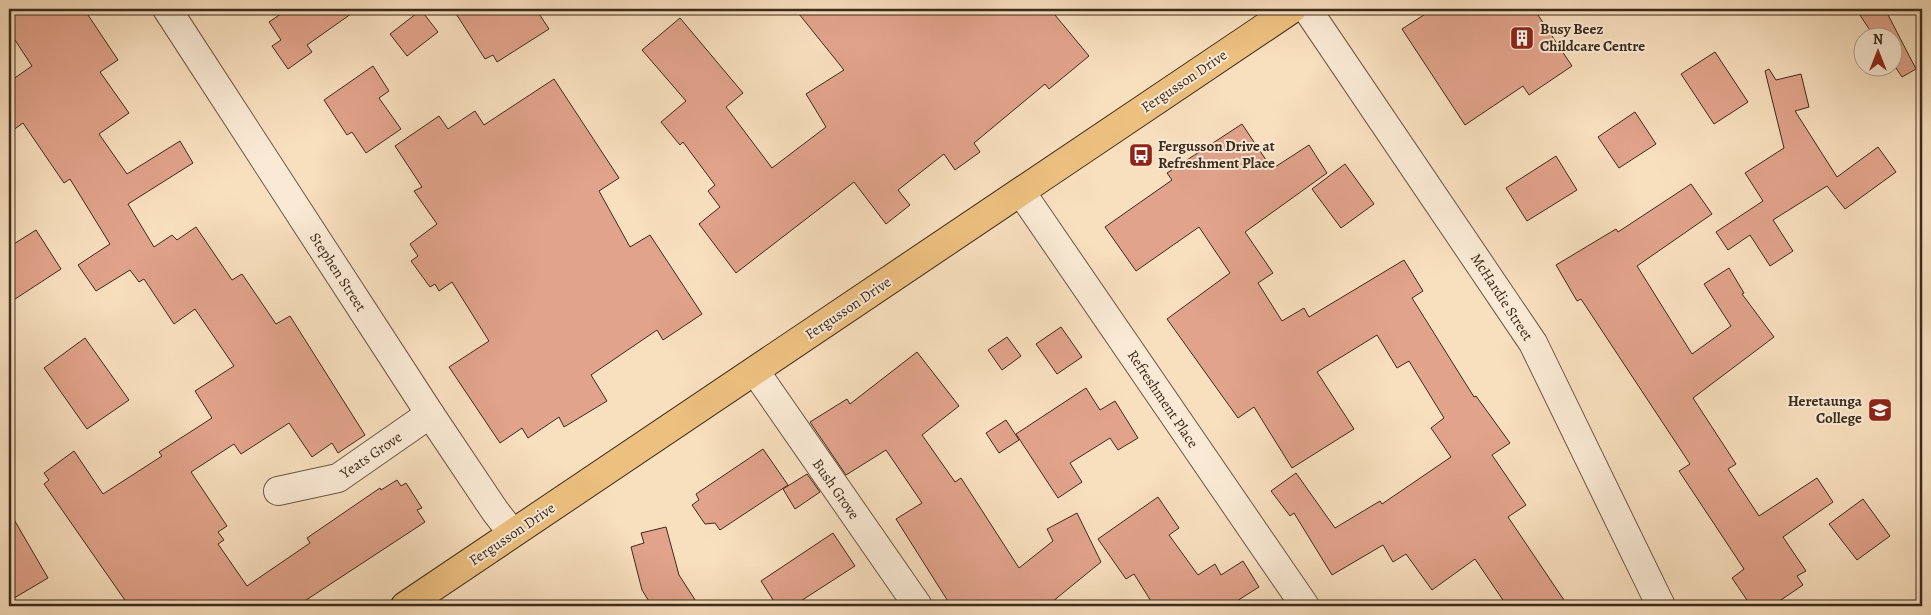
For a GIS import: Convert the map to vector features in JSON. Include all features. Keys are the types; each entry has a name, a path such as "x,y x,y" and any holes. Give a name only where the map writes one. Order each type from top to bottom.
{"main road":[{"name":"Fergusson Drive","path":"405,606 1292,9"}],"street":[{"name":"Stephen Street","path":"167,9 430,414 495,512 512,533"},
{"name":"McHardie Street","path":"1307,9 1533,343 1661,606"},
{"name":"Refreshment Place","path":"1020,192 1305,606"},
{"name":"Bush Grove","path":"755,371 918,606"},
{"name":"Yeats Grove","path":"278,491 338,478 430,414"}],"building":[{"path":"9,9 84,9 118,60 100,72 129,113 99,134 127,174 180,141 193,163 128,204 154,247 172,235 177,240 196,227 232,280 242,274 276,324 290,316 365,435 338,453 332,443 312,457 289,423 241,454 234,444 191,472 227,526 218,532 224,540 218,544 247,586 310,543 307,538 380,488 381,490 397,480 401,486 406,483 422,508 417,510 425,522 297,606 129,606 44,484 49,480 44,473 74,451 103,494 162,456 159,452 212,418 195,391 234,366 195,309 174,324 144,279 139,282 130,270 96,291 78,265 110,244 70,179 64,183 23,123 9,133 9,82 32,66 9,31"},
{"path":"288,9 358,9 307,45 312,52 288,69 272,46 281,40 269,22"},
{"path":"453,9 536,9 549,29 497,62 493,55 485,59"},
{"path":"795,9 1050,9 1089,56 1049,89 1045,84 974,143 980,152 955,170 944,154 898,190 910,205 886,224 854,182 736,273 699,224 720,207 708,191 715,185 683,142 680,145 661,122 686,101 642,50 680,18 743,93 726,107 772,168 826,127 806,94 844,70"},
{"path":"1433,9 1534,9 1572,66 1529,95 1523,86 1465,125 1402,29"},
{"path":"1856,9 1885,9 1895,28 1868,28"},
{"path":"421,10 438,32 407,56 390,34"},
{"path":"1904,46 1916,69 1904,76"},
{"path":"1715,52 1748,102 1714,124 1681,74"},
{"path":"373,66 389,91 379,98 401,129 366,153 352,132 347,135 324,100"},
{"path":"1769,69 1776,80 1801,74 1809,107 1795,111 1837,177 1878,147 1896,172 1845,209 1827,186 1773,220 1793,251 1770,266 1750,235 1728,250 1716,232 1763,201 1745,173 1784,148 1765,71"},
{"path":"554,79 619,178 599,191 630,247 650,235 702,314 663,340 657,330 591,375 607,401 564,427 559,417 528,438 522,428 500,443 449,367 489,341 452,282 439,291 435,284 430,287 411,261 418,256 410,244 437,224 414,191 422,187 395,146 439,116 448,129 475,111 484,125"},
{"path":"1635,112 1656,144 1619,168 1598,137"},
{"path":"1242,124 1272,169 1309,145 1327,173 1245,232 1273,273 1258,283 1282,321 1304,308 1309,317 1404,260 1423,291 1412,298 1474,397 1476,396 1510,443 1492,455 1526,505 1508,517 1568,606 1507,606 1475,559 1432,590 1406,554 1393,562 1383,545 1332,575 1294,513 1290,516 1271,491 1296,473 1335,528 1380,501 1382,504 1451,457 1431,428 1444,418 1409,361 1397,368 1377,335 1317,372 1354,429 1292,468 1254,407 1238,418 1167,319 1230,273 1199,227 1136,271 1105,227 1172,180 1167,173"},
{"path":"1556,156 1577,190 1527,221 1506,188"},
{"path":"1345,164 1374,204 1341,228 1312,189"},
{"path":"1691,184 1712,214 1637,266 1692,354 1731,326 1704,284 1729,268 1744,293 1742,294 1774,337 1693,398 1736,464 1728,469 1759,516 1817,478 1833,502 1783,537 1806,571 1797,576 1803,585 1772,606 1751,606 1732,578 1744,569 1679,471 1690,464 1581,299 1577,301 1556,265 1616,229 1618,232"},
{"path":"36,230 61,269 9,303 9,247"},
{"path":"1061,327 1082,357 1057,374 1036,344"},
{"path":"1007,337 1021,356 1002,370 988,350"},
{"path":"85,338 129,400 87,429 44,368"},
{"path":"917,352 959,406 922,435 955,482 961,478 1019,568 1053,541 1047,529 1077,513 1101,562 1047,606 951,606 896,519 922,503 886,450 846,475 810,422 847,399 850,404"},
{"path":"1086,388 1100,410 1115,401 1138,438 1118,450 1110,438 1070,463 1082,482 1058,498 1016,434"},
{"path":"1006,420 1019,440 999,453 986,433"},
{"path":"763,449 788,485 720,530 715,523 705,524 692,505 699,500 696,494"},
{"path":"807,474 820,492 795,509 783,489"},
{"path":"1158,497 1179,528 1169,535 1198,575 1215,564 1221,575 1243,561 1259,587 1229,606 1154,606 1134,574 1126,579 1098,539"},
{"path":"1863,499 1890,536 1857,560 1829,524"},
{"path":"9,511 48,578 9,601"},
{"path":"666,527 679,575 699,606 652,606 642,590 631,547 644,543 641,533"},
{"path":"833,533 855,566 793,606 777,606 761,581"}],"place":[{"name":"Busy Beez Childcare Centre","path":"1522,38"},
{"name":"Fergusson Drive at Refreshment Place","path":"1141,155"},
{"name":"Heretaunga College","path":"1880,410"}]}
